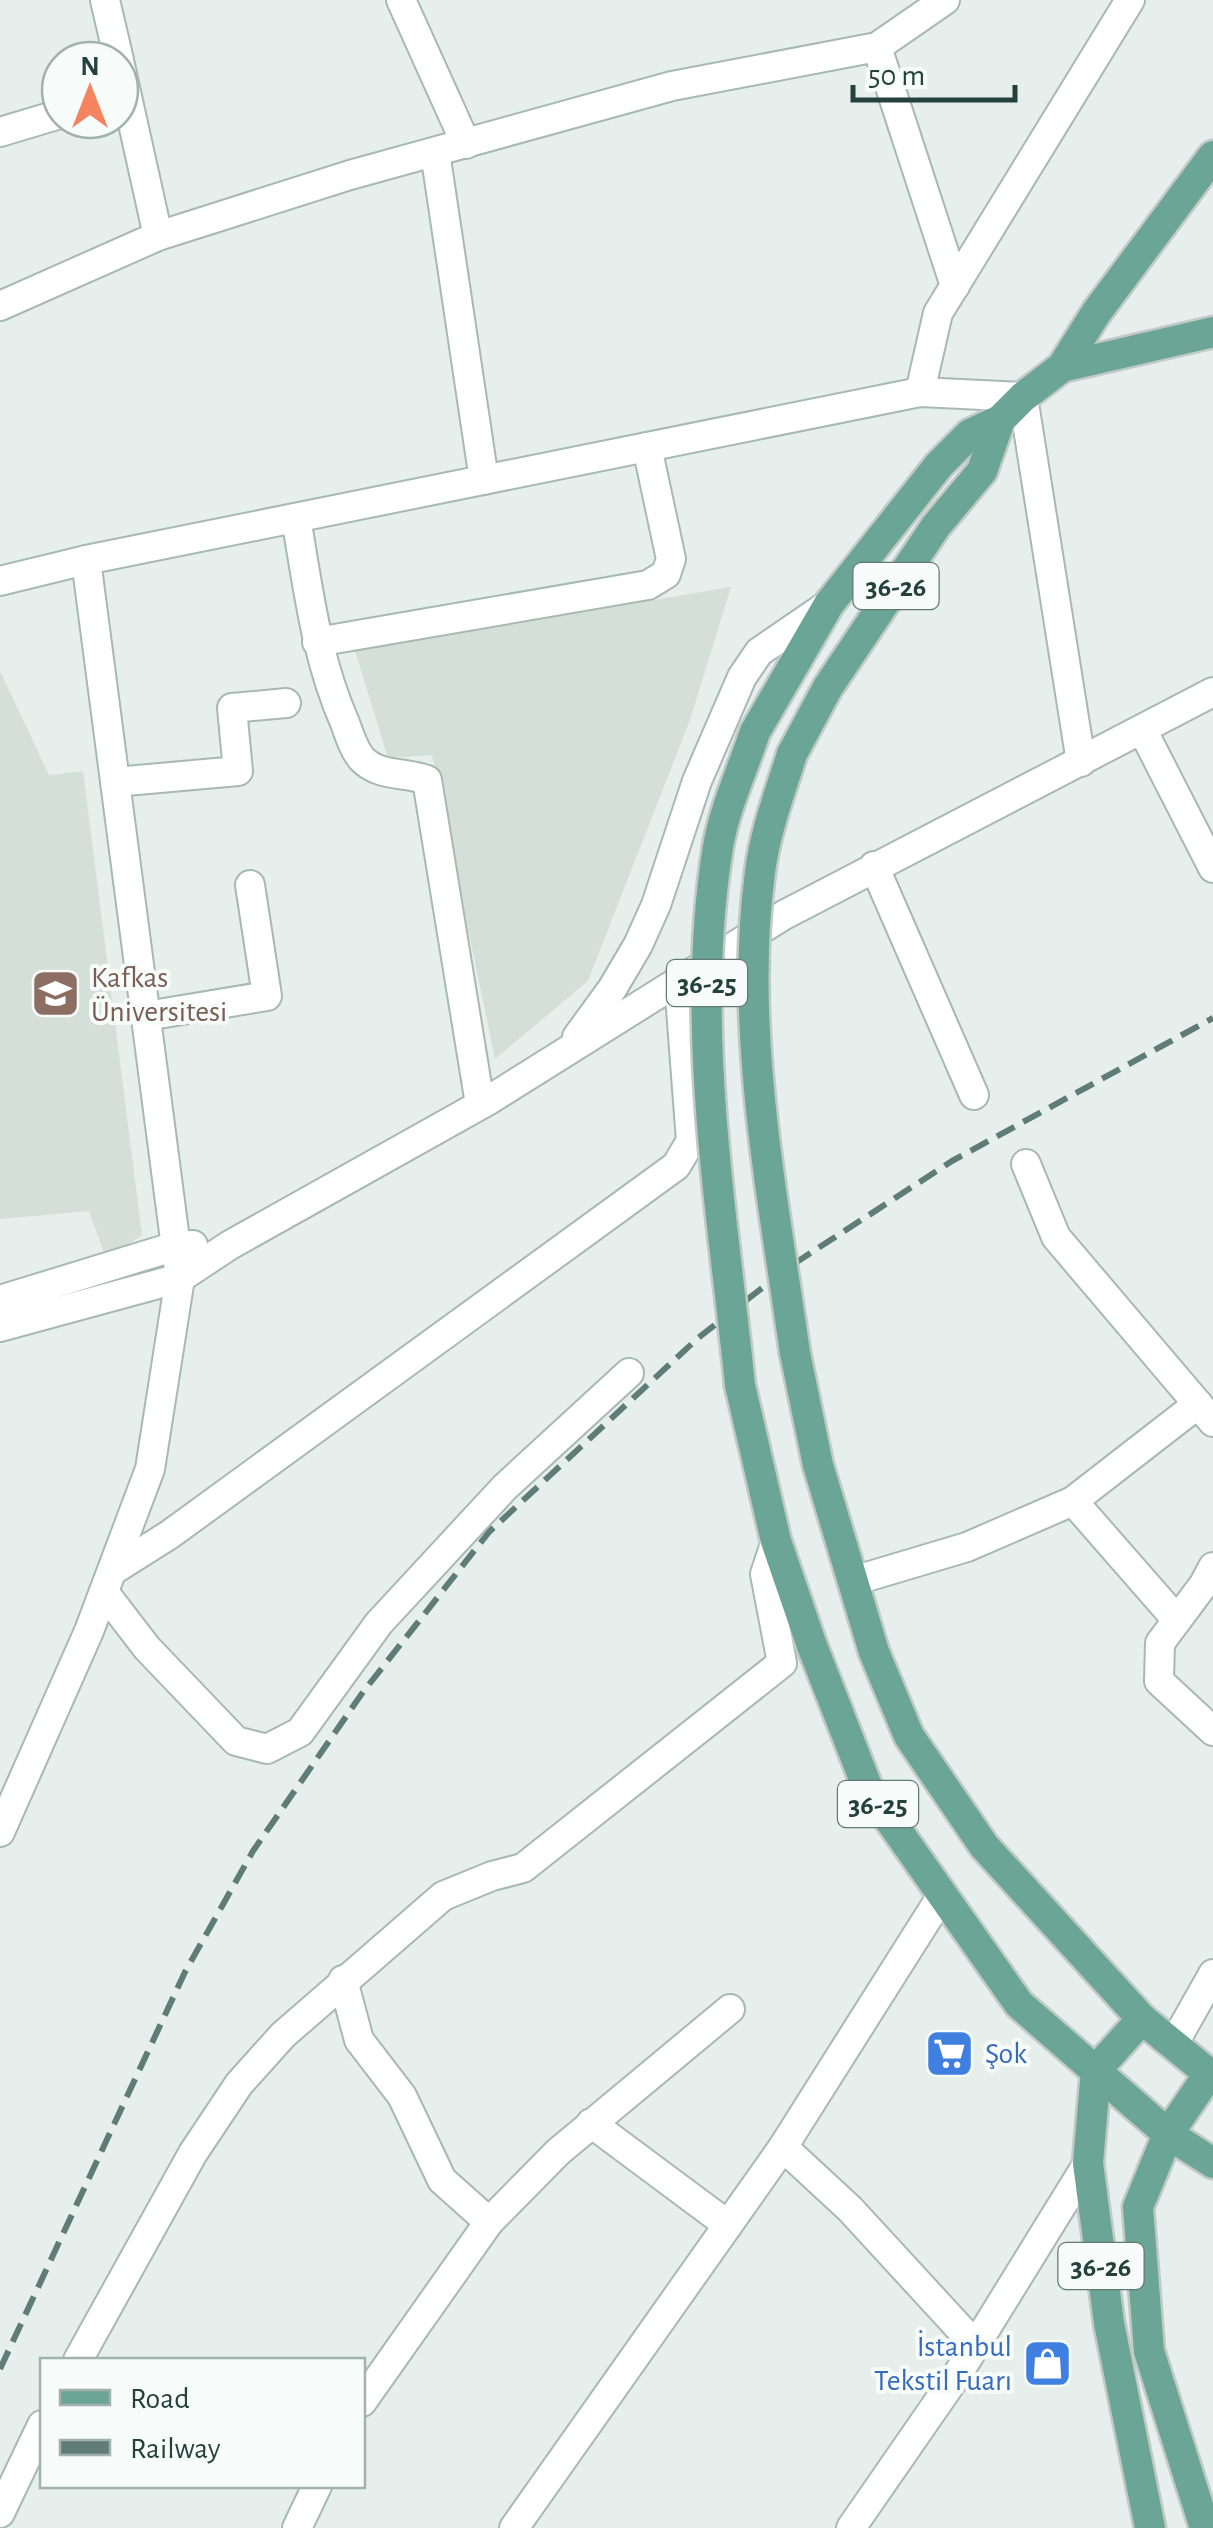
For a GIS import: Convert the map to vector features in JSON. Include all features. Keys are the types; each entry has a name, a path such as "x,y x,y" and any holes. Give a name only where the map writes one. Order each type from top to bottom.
{"main road":[{"name":"36-26","path":"772,1189 753,1012 756,920 760,870 792,754 828,687 927,540 982,470 1000,420 1062,367 1096,314 1213,156"},
{"path":"1062,367 1213,332"},
{"name":"36-25","path":"1000,420 970,434 938,465 829,604 755,732 718,843 706,963 712,1110 740,1385 776,1541 868,1788 1019,2004 1168,2134"},
{"name":"36-25","path":"772,1189 795,1353 818,1465 874,1652 908,1736 984,1846 1142,2019 1211,2075"},
{"path":"1096,2070 1142,2019"},
{"name":"36-26","path":"1096,2070 1088,2163 1109,2322 1150,2528"},
{"name":"36-26","path":"1205,2528 1149,2351 1138,2207 1168,2134 1211,2075"},
{"path":"1168,2134 1213,2163"}],"street":[{"path":"106,0 115,40"},
{"path":"401,0 466,144"},
{"path":"0,306 158,236 350,175 672,86 877,47 945,0"},
{"path":"920,392 938,314 1130,0"},
{"path":"877,47 955,286"},
{"path":"0,132 40,120"},
{"path":"134,140 158,236"},
{"path":"435,152 484,480"},
{"path":"0,581 86,560 920,392 1023,397 1081,762"},
{"path":"318,642 648,585 666,574 671,559 647,447"},
{"path":"296,518 318,642 333,697 362,758 378,770 427,780 480,1104"},
{"path":"0,1832 108,1582 150,1469 180,1278 86,560"},
{"path":"569,1048 612,990 638,946 656,905 697,781 742,677 758,652 829,604"},
{"path":"0,1328 180,1278 230,1244 480,1104 784,915 1213,692"},
{"path":"115,782 238,771 232,708 286,703"},
{"path":"1143,731 1213,868"},
{"path":"874,866 974,1094"},
{"path":"146,1016 267,996 250,884"},
{"path":"108,1582 676,1166 691,1141 679,983"},
{"path":"853,1582 967,1547 1073,1501 1205,1413 1056,1237 1026,1164"},
{"path":"0,1300 176,1246 230,1244"},
{"path":"108,1582 158,1660 236,1741 267,1749 300,1732 392,1610 505,1487 629,1373"},
{"path":"1073,1501 1178,1620"},
{"path":"79,2358 193,2153 240,2084 283,2036 443,1896 523,1868 782,1663 766,1574 776,1541"},
{"path":"1213,1567 1160,1643 1159,1681 1213,1731"},
{"path":"514,2528 783,2148 941,1897"},
{"path":"1173,2045 1213,1974"},
{"path":"343,1980 360,2040 402,2096 442,2180 488,2222"},
{"path":"365,2398 488,2222 558,2152 730,2009"},
{"path":"591,2123 728,2225"},
{"path":"783,2148 850,2209 976,2346"},
{"path":"851,2528 976,2346 1088,2163"},
{"path":"0,2513 40,2429"},
{"path":"297,2528 315,2488"}],"shaded area":[{"path":"731,587 690,720 588,981 495,1059 432,755 388,758 355,651"},
{"name":"Kafkas Üniversitesi","path":"0,671 49,775 83,771 142,1235 105,1255 89,1211 0,1219"}],"railway":[{"path":"0,2369 185,1972 253,1851 363,1692 489,1532 698,1338 789,1267 952,1161 1213,1018"}],"place":[{"name":"Kafkas Üniversitesi","path":"56,994"},
{"name":"Şok","path":"950,2053"},
{"name":"İstanbul Tekstil Fuarı","path":"1047,2363"}]}
